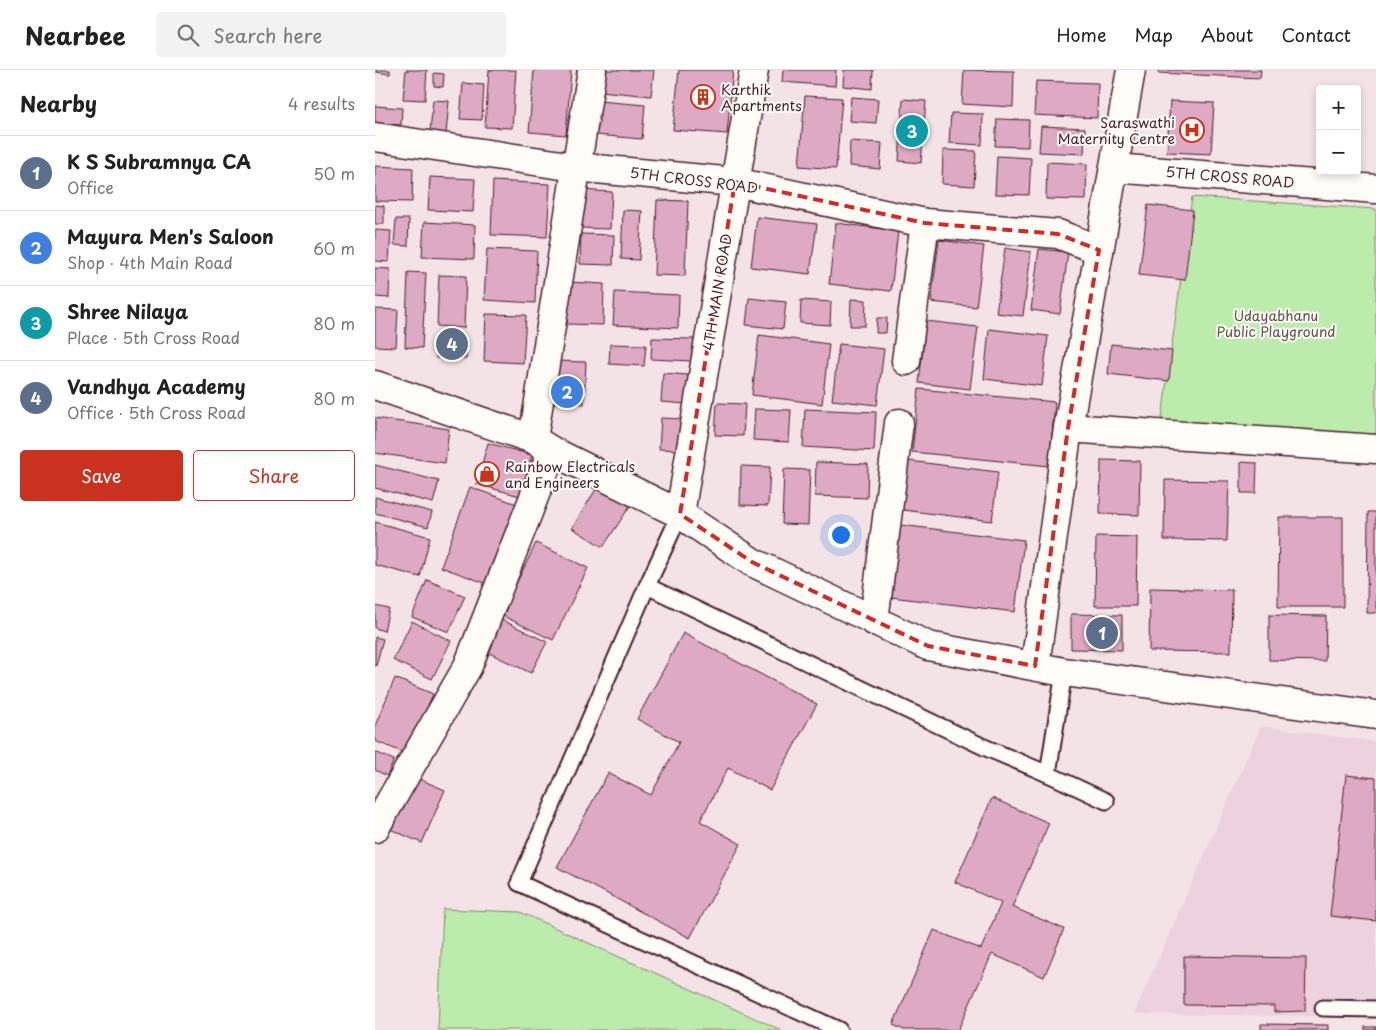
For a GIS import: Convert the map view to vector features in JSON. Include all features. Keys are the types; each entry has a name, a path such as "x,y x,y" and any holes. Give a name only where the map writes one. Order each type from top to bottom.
{"street":[{"path":"375,828 468,666 542,445 575,167 592,70"},
{"name":"4TH MAIN ROAD","path":"680,514 754,70"},
{"path":"1035,666 1068,428 1131,70"},
{"name":"5TH CROSS ROAD","path":"375,137 575,167 735,182 925,224 1058,234 1099,250"},
{"name":"5TH CROSS ROAD","path":"1114,168 1376,189"},
{"path":"906,361 925,224"},
{"path":"375,385 542,445 680,514 751,562 929,646 1064,672 1376,715"},
{"path":"874,621 899,423"},
{"path":"1068,428 1376,449"}],"lane":[{"path":"680,514 519,883 839,1030"},
{"path":"647,586 984,747 1106,801"},
{"path":"1048,774 1064,672"},
{"path":"1323,1008 1376,1009"}],"highlighted area":[{"path":"735,182 925,223 1058,234 1099,250 1068,428 1035,666 928,646 752,562 680,514"}],"shaded area":[{"path":"1261,726 1376,742 1376,1017 1134,1014"}],"green space":[{"name":"Udayabhanu Public Playground","path":"1192,197 1376,209 1376,434 1161,425"},
{"path":"443,909 520,912 781,1030 438,1030"}],"building":[{"path":"376,70 390,70 390,74 376,72"},
{"path":"406,70 427,70 425,100 403,99"},
{"path":"489,70 516,70 512,128 485,127"},
{"path":"534,70 571,70 566,135 529,132"},
{"path":"602,70 654,70 651,96 600,91"},
{"name":"Karthik Apartments","path":"679,70 733,70 727,134 673,130"},
{"path":"783,70 836,70 835,86 782,82"},
{"path":"844,70 873,70 872,89 843,86"},
{"path":"964,70 1014,71 1013,107 962,104"},
{"path":"1158,70 1261,70 1260,78 1158,73"},
{"path":"434,73 444,74 443,87 434,86"},
{"path":"1036,81 1098,83 1097,118 1034,115"},
{"path":"463,83 484,85 482,120 460,119"},
{"path":"805,96 842,98 836,169 799,166"},
{"path":"851,97 878,99 876,123 849,121"},
{"path":"903,99 926,101 921,163 899,161"},
{"path":"433,100 449,101 446,134 430,132"},
{"path":"599,101 645,105 642,139 596,135"},
{"path":"1170,101 1214,103 1211,154 1167,152"},
{"path":"375,106 402,108 401,125 375,123"},
{"path":"951,113 983,114 982,145 949,143"},
{"path":"997,119 1029,120 1028,147 995,146"},
{"path":"1041,126 1085,128 1084,154 1039,152"},
{"path":"850,141 882,143 880,169 849,166"},
{"path":"943,150 976,151 974,186 942,184"},
{"path":"997,156 1031,158 1029,195 995,194"},
{"path":"1047,162 1087,164 1086,200 1046,199"},
{"path":"375,166 413,168 412,202 375,201"},
{"path":"430,177 475,179 473,212 428,210"},
{"path":"493,181 550,184 547,237 491,235"},
{"path":"581,190 612,192 610,229 579,228"},
{"path":"657,200 688,201 685,276 654,275"},
{"path":"375,205 384,206 384,224 375,224"},
{"path":"1148,205 1193,210 1185,280 1139,275"},
{"path":"623,210 642,211 639,260 621,259"},
{"path":"757,217 817,224 810,274 751,267"},
{"path":"396,219 409,219 408,246 394,245"},
{"path":"424,222 475,225 474,259 422,257"},
{"path":"836,223 898,231 891,291 829,284"},
{"path":"375,230 391,231 389,262 375,261"},
{"path":"581,234 614,235 613,265 580,264"},
{"path":"939,240 984,246 976,307 931,302"},
{"path":"1005,248 1031,252 1023,316 996,313"},
{"path":"487,249 537,251 535,303 484,300"},
{"path":"1039,249 1068,252 1060,314 1031,310"},
{"path":"375,268 390,269 389,298 375,297"},
{"path":"408,272 426,273 422,348 405,347"},
{"path":"439,275 466,276 464,328 437,326"},
{"path":"569,282 604,284 603,325 567,324"},
{"path":"615,292 679,295 678,328 613,325"},
{"path":"749,298 786,302 783,329 746,325"},
{"path":"851,299 866,300 865,326 850,326"},
{"path":"801,300 831,302 830,325 800,323"},
{"path":"375,309 398,310 396,347 375,346"},
{"path":"486,314 526,315 523,363 484,361"},
{"path":"877,318 887,318 886,333 876,333"},
{"path":"926,321 978,327 970,389 919,383"},
{"path":"989,329 1048,336 1042,386 984,379"},
{"path":"759,335 829,344 822,404 752,395"},
{"path":"652,338 694,339 692,361 651,359"},
{"path":"437,340 467,341 466,359 436,358"},
{"path":"610,344 646,345 644,366 609,364"},
{"path":"839,344 884,349 877,405 832,400"},
{"path":"1111,344 1172,351 1169,381 1108,374"},
{"path":"556,361 586,362 584,404 554,403"},
{"path":"663,373 688,375 687,404 661,402"},
{"path":"919,389 1055,402 1049,466 912,452"},
{"path":"717,403 745,404 743,436 715,435"},
{"path":"755,409 791,410 789,442 753,440"},
{"path":"805,409 876,412 874,451 803,447"},
{"path":"375,418 449,429 445,463 375,453"},
{"path":"661,418 683,419 682,450 659,449"},
{"path":"488,443 532,455 520,496 476,484"},
{"path":"901,460 998,472 992,521 895,509"},
{"path":"1101,460 1140,461 1139,515 1100,514"},
{"path":"816,462 868,464 867,498 815,496"},
{"path":"1241,462 1257,463 1256,493 1241,493"},
{"path":"375,465 439,481 433,503 375,488"},
{"path":"741,466 770,467 768,506 740,505"},
{"path":"784,469 810,470 808,525 782,524"},
{"path":"1165,480 1229,481 1227,541 1164,540"},
{"path":"598,486 630,506 603,547 572,528"},
{"path":"470,487 525,507 496,587 441,567"},
{"path":"375,497 432,512 428,527 375,513"},
{"path":"1368,512 1376,512 1376,613 1367,613"},
{"path":"1279,517 1343,517 1343,607 1278,607"},
{"path":"375,522 430,537 420,577 375,565"},
{"path":"892,524 1024,540 1015,612 883,596"},
{"path":"1096,536 1137,537 1136,606 1095,606"},
{"path":"536,543 588,568 553,640 501,615"},
{"path":"427,580 465,596 449,632 412,617"},
{"path":"1150,588 1232,590 1231,652 1149,651"},
{"path":"375,606 389,609 384,631 375,628"},
{"path":"1071,614 1122,615 1122,650 1071,649"},
{"path":"1269,615 1326,616 1325,661 1269,660"},
{"path":"500,619 547,642 531,673 485,651"},
{"path":"412,621 451,641 432,679 393,660"},
{"path":"683,633 817,704 770,790 728,768 700,821 741,844 690,938 557,867 608,773 651,795 679,742 637,719"},
{"path":"375,637 383,639 376,666 375,666"},
{"path":"395,678 433,694 407,754 375,741 375,726"},
{"path":"375,752 394,760 387,776 375,770"},
{"path":"1346,775 1376,778 1376,921 1330,916"},
{"path":"412,776 445,790 422,843 390,829"},
{"path":"992,798 1049,823 1012,907 1064,929 1044,977 992,954 958,1030 904,1030 893,1025 934,930 981,949 1001,903 955,882"},
{"path":"1184,956 1306,958 1305,1011 1274,1012 1274,1006 1184,1005"},
{"path":"1261,1024 1328,1025 1328,1030 1261,1030"},
{"path":"1365,1027 1376,1027 1376,1030 1365,1030"}],"place":[{"name":"Karthik Apartments","path":"703,97"},
{"name":"Saraswathi Maternity Centre","path":"1192,130"},
{"name":"Shree Nilaya","path":"912,131"},
{"name":"Vandhya Academy","path":"452,344"},
{"name":"Mayura Men's Saloon","path":"567,392"},
{"name":"Rainbow Electricals and Engineers","path":"487,474"},
{"name":"K S Subramnya CA","path":"1102,633"}]}
